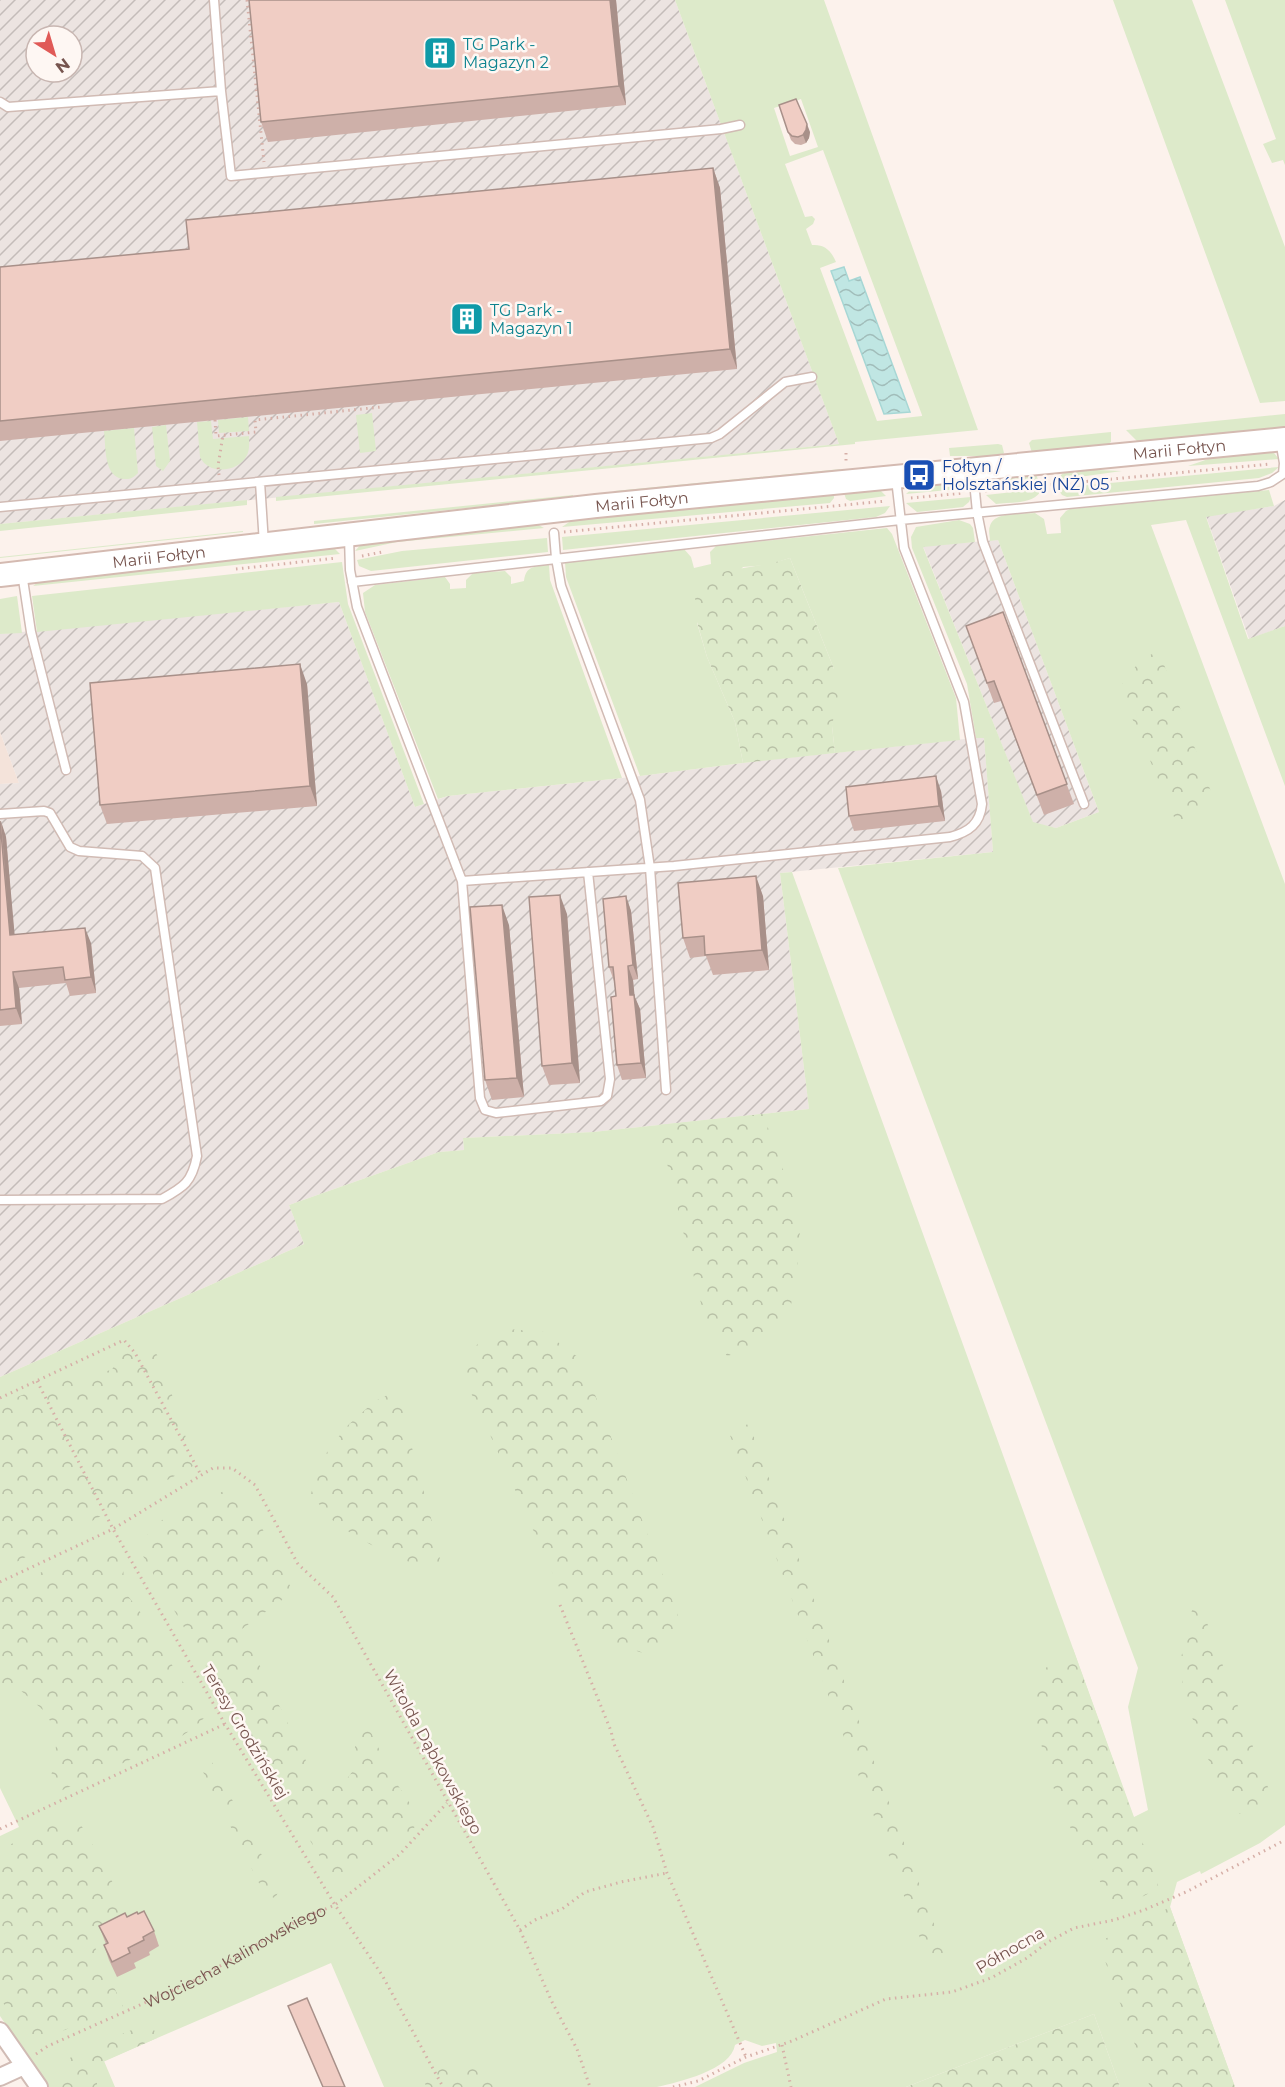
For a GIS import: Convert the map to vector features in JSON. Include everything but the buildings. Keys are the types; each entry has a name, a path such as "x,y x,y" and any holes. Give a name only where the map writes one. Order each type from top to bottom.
{"street":[{"name":"Marii Fołtyn","path":"11,573 596,506 897,489 973,470 1283,439"},
{"path":"0,2031 39,2087"},
{"path":"0,2077 24,2066"}],"lane":[{"path":"214,0 231,176 721,129 740,125"},
{"path":"0,102 8,107 221,91"},
{"path":"0,507 711,438 720,434 785,382 812,376"},
{"path":"352,582 900,520 1258,486 1271,482 1282,474 1283,439"},
{"path":"973,470 974,492 983,542 1084,804"},
{"path":"260,482 264,544"},
{"path":"462,881 651,868 950,837 970,829 978,822 982,804 963,702 904,548 897,489"},
{"path":"349,533 349,557 357,607 462,881 480,1098 485,1110 496,1113 601,1101 607,1096 610,1079 588,872"},
{"path":"554,533 561,586 640,800 651,868 666,1090"},
{"path":"11,573 31,632 66,770"},
{"path":"0,814 44,811 50,813 70,847 79,851 142,856 155,868 197,1156 194,1173 181,1188 162,1199 0,1200"}],"path":[{"path":"248,0 265,172"},
{"path":"215,420 216,436 256,432 255,420 381,407"},
{"path":"554,533 897,489 974,492 1284,463"},
{"path":"233,569 385,551"},
{"path":"0,1398 124,1340 135,1353 201,1475 112,1529 0,1582"},
{"name":"Teresy Grodzińskiej","path":"37,1381 112,1529 225,1724 335,1905 382,1975 443,2087"},
{"name":"Witolda Dąbkowskiego","path":"201,1475 213,1468 232,1468 255,1485 297,1564 333,1597 520,1930 552,2002 577,2049 590,2087"},
{"path":"560,1605 612,1731 614,1744 653,1827 667,1873 746,2056"},
{"path":"0,1829 225,1724"},
{"name":"Wojciecha Kalinowskiego","path":"24,2066 48,2046 196,1980 299,1920 335,1905 400,1854 447,1803"},
{"name":"Północna","path":"674,2087 698,2081 746,2056 782,2045 886,1999 952,1992 991,1978 1074,1928 1114,1920 1144,1910 1186,1892 1285,1840"},
{"path":"520,1930 535,1920 562,1909 585,1892 667,1873"},
{"path":"782,2045 791,2087"}],"shaded area":[{"path":"0,0 675,0 839,444 0,524"},
{"path":"1285,500 1285,626 1249,639 1206,516 1274,506"},
{"path":"998,540 1099,812 1056,828 1033,823 923,546"},
{"path":"339,602 415,807 448,796 984,737 993,852 780,873 809,1109 593,1132 463,1138 464,1150 439,1152 289,1205 304,1244 0,1377 0,784 19,783 0,732 0,634"},
{"path":"0,732 19,783 0,784"}],"green space":[{"path":"675,0 824,0 978,430 276,501 276,497 839,444","holes":["801,99 818,147 790,156 774,108","823,150 922,415 922,416 877,421 820,268 836,262 827,249 812,245 806,229 813,224 815,219 812,216 805,217 785,164"]},
{"path":"1113,0 1192,0 1285,247 1285,401 1260,403"},
{"path":"1225,0 1285,0 1285,165 1283,160 1272,163 1263,144 1276,139"},
{"path":"372,413 376,451 360,453 356,415"},
{"path":"1285,414 1285,431 1138,442 1126,430"},
{"path":"248,417 249,431 219,433 218,420"},
{"path":"211,421 213,439 249,436 248,453 238,465 217,469 204,463 200,457 197,422"},
{"path":"166,425 170,461 163,471 156,466 152,427"},
{"path":"134,428 138,473 129,479 119,478 109,468 104,431"},
{"path":"1111,432 1111,442 1103,447 1032,453 1029,443 1032,440"},
{"path":"1002,445 1004,453 1000,456 950,456 949,448"},
{"path":"1265,450 1274,453 1279,459 1188,466 1217,456"},
{"path":"1279,467 1272,473 1259,478 1067,497 1062,495 1057,488"},
{"path":"841,469 839,471 614,492 614,491"},
{"path":"1072,469 1122,471 1057,480 1062,474"},
{"path":"1031,473 1036,475 1039,481 984,486 988,479"},
{"path":"958,480 964,482 969,488 906,494 930,483"},
{"path":"1042,489 1034,498 1015,503 996,504 986,495"},
{"path":"880,490 886,496 850,501 846,499 844,493"},
{"path":"1269,490 1274,506 1206,517 1248,639 1285,626 1285,786 1186,520 1151,525 1285,884 1285,1825 1260,1843 1201,1874 1200,1871 1177,1882 1170,1907 1235,2087 1120,2087 1094,2014 906,2087 695,2087 744,2063 777,2052 776,2043 762,2046 745,2040 735,2045 731,2054 724,2061 703,2074 657,2087 384,2087 331,1963 104,2061 115,2087 48,2087 0,2016 0,1836 19,1827 0,1788 0,1377 304,1244 289,1205 439,1152 464,1150 463,1138 593,1132 809,1109 780,873 792,872 1134,1817 1148,1810 1128,1707 1138,1668 838,868 993,852 984,738 976,738 967,684 912,548 911,537 916,527 959,520 970,524 973,528 975,542 923,547 1033,822 1056,828 1099,812 998,540 990,541 989,529 993,521 1010,514 1035,513 1044,519 1047,534 1061,533 1060,518 1070,509"},
{"path":"834,494 830,503 562,527 575,518"},
{"path":"573,495 573,497 314,524 314,521"},
{"path":"971,497 963,507 917,512 906,503"},
{"path":"247,500 247,505 0,531 0,524"},
{"path":"890,506 885,513 876,517 563,550 562,537"},
{"path":"531,521 544,528 397,542 355,551 363,542"},
{"path":"887,528 892,534 956,698 960,740 835,753 832,726 834,669 790,558 768,565 743,567 697,623 707,657 735,722 743,763 640,776 566,577 565,562 684,549 691,557 694,568 711,564 710,552 716,546"},
{"path":"243,532 0,558 0,557"},
{"path":"547,538 548,552 371,571 359,566 357,560 402,551"},
{"path":"332,546 340,554 33,586 42,579"},
{"path":"790,558 834,669 839,690 832,726 835,753 743,763 735,722 707,657 697,622 695,597 706,576"},
{"path":"342,562 348,604 424,804 415,807 339,602 37,632 32,596"},
{"path":"549,565 550,580 622,778 448,796 438,799 365,612 363,593 375,585 445,577 450,584 450,589 466,588 466,580 473,573 505,571 511,577 511,584 524,581 529,569"},
{"path":"17,596 22,633 0,634 0,599"},
{"path":"1159,651 1217,808 1187,822 1174,817 1127,706 1121,686 1141,659"},
{"path":"763,1114 794,1200 800,1230 796,1285 786,1324 759,1347 727,1356 708,1326 697,1290 658,1125"},
{"path":"508,1329 544,1332 582,1360 683,1629 663,1651 643,1653 612,1643 564,1598 467,1384 463,1362 484,1336"},
{"path":"128,1346 150,1346 156,1353 167,1377 193,1466 0,1571 0,1404 62,1379 112,1370 120,1351"},
{"path":"400,1389 407,1406 404,1418 439,1548 440,1562 414,1564 384,1552 331,1519 311,1494 319,1463 346,1427 375,1401"},
{"path":"749,1424 946,1956 929,1962 728,1430"},
{"path":"225,1491 247,1497 293,1592 242,1629 311,1771 325,1789 343,1784 355,1768 355,1738 366,1722 393,1778 415,1811 414,1832 401,1838 391,1832 378,1842 357,1867 342,1878 328,1870 237,1720 143,1556 147,1536 163,1519 194,1502"},
{"path":"101,1549 114,1553 123,1567 125,1592 141,1613 206,1716 179,1738 58,1792 51,1778 58,1733 43,1710 19,1689 0,1698 0,1593 80,1553"},
{"path":"1196,1593 1272,1798 1252,1813 1240,1814 1225,1797 1202,1745 1183,1692 1181,1658"},
{"path":"1073,1649 1159,1888 1115,1911 1076,1841 1048,1775 1034,1711 1037,1674"},
{"path":"205,1749 280,1889 275,1898 265,1895 198,1762 196,1755"},
{"path":"65,1818 81,1825 125,1906 123,1925 92,1941 123,2006 50,2036 26,2035 12,2019 0,1997 0,1852 18,1838"},
{"path":"1170,1907 1235,2087 1150,2087 1098,1941 1127,1931"},
{"path":"1094,2014 1120,2087 906,2087"},
{"path":"146,2024 153,2027 157,2038 103,2062 97,2068 97,2087 61,2087 59,2079 72,2055"},
{"path":"452,2063 467,2064 477,2068 496,2087 425,2087 426,2077"}],"water":[{"path":"844,267 849,281 860,277 910,412 884,414 831,271"}],"place":[{"name":"TG Park - Magazyn 2","path":"440,53"},
{"name":"TG Park - Magazyn 1","path":"467,319"},
{"name":"Fołtyn / Holsztańskiej (NŻ) 05","path":"919,475"}]}
